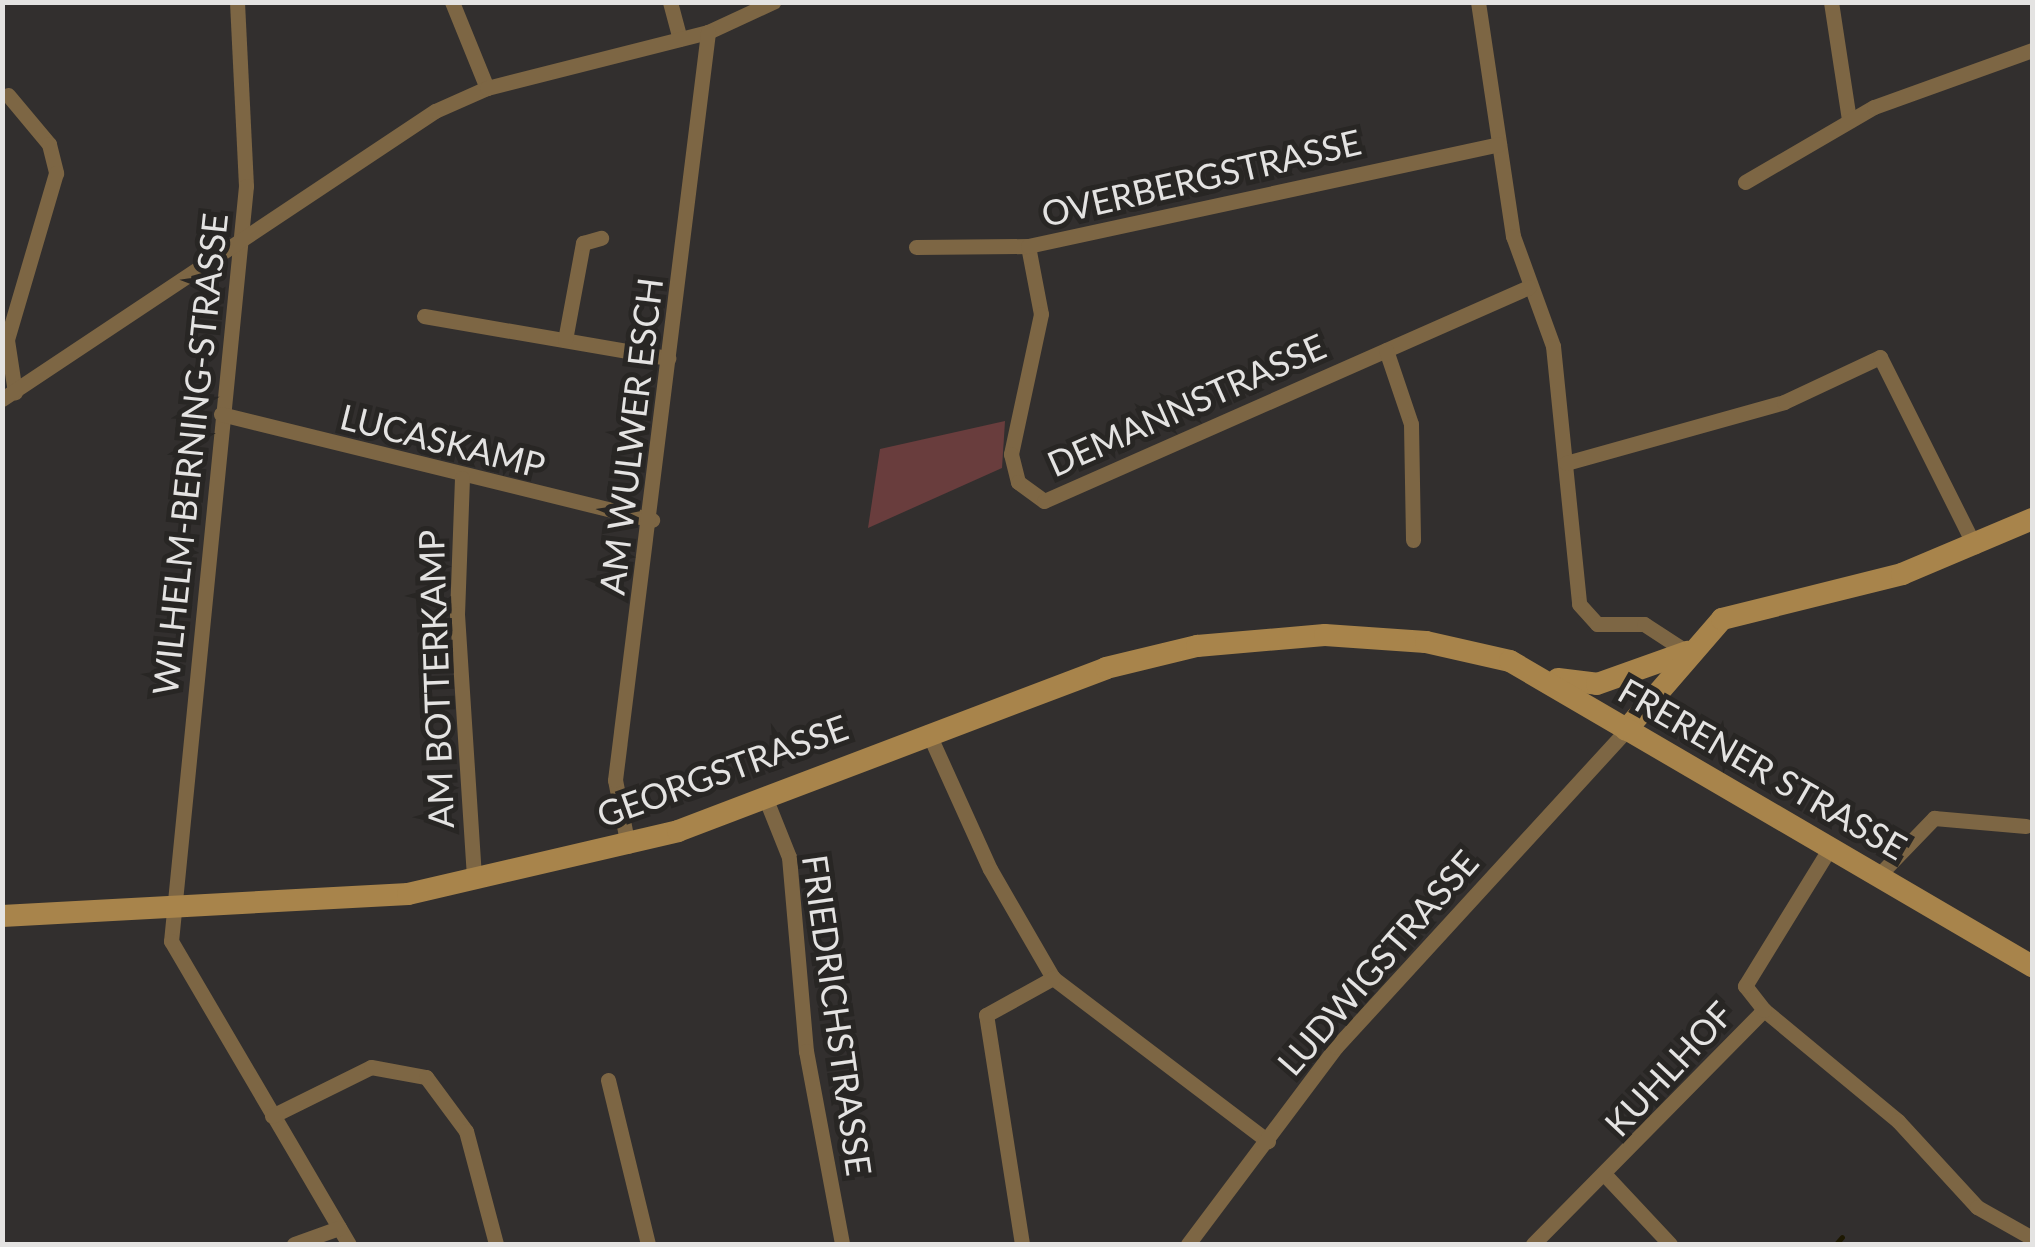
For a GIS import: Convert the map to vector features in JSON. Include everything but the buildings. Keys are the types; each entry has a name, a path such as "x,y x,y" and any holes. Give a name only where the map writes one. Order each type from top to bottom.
{"main road":[{"path":"1626,730 1688,652 1742,610 1850,590 1975,547 2032,519"},
{"name":"GEORGSTRASSE","path":"2,916 318,904 474,878 628,846 1106,668 1197,646 1325,635 1452,646"},
{"name":"FRERENER STRASSE","path":"1452,646 1534,673 2032,966"},
{"path":"1534,673 1596,684 1688,652"}],"street":[{"name":"WILHELM-BERNING-STRASSE","path":"237,2 241,240 174,910 178,960 349,1244"},
{"path":"452,2 487,88"},
{"path":"670,2 680,39"},
{"path":"9,396 384,142 487,88 708,32 773,2"},
{"path":"1478,2 1499,144 1529,287 1552,346 1586,617 1655,627 1688,652"},
{"path":"1831,2 1850,120"},
{"name":"AM WULWER ESCH","path":"628,846 615,780 652,520 708,32"},
{"path":"1745,182 1850,120 2032,50"},
{"path":"8,95 49,144 56,173 6,340 9,396"},
{"name":"OVERBERGSTRASSE","path":"916,247 1028,246 1499,144"},
{"path":"565,340 583,242 601,238"},
{"name":"DEMANNSTRASSE","path":"1028,246 1041,314 1011,454 1018,482 1036,500 1529,287"},
{"path":"424,316 668,358"},
{"path":"1386,350 1411,424 1414,540"},
{"path":"1566,464 1784,402 1880,358 1975,547"},
{"name":"LUCASKAMP","path":"221,414 462,478 652,520"},
{"name":"AM BOTTERKAMP","path":"462,478 458,632 474,878"},
{"name":"LUDWIGSTRASSE","path":"1188,1244 1372,1006 1626,730"},
{"path":"928,732 990,869 1054,978 1268,1141"},
{"name":"FRIEDRICHSTRASSE","path":"765,797 789,857 806,1051 842,1244"},
{"path":"1878,876 1934,818 2026,826"},
{"name":"KUHLHOF","path":"1533,1244 1608,1178 1764,1010 1745,986 1830,848"},
{"path":"1022,1244 986,1015 1054,978"},
{"path":"1764,1010 1898,1121 1978,1207 2032,1238"},
{"path":"272,1116 371,1067 426,1077 466,1132 496,1244"},
{"path":"608,1080 648,1244"},
{"name":"KUHLHOF","path":"1608,1178 1670,1244"},
{"path":"294,1244 339,1228"}],"shaded area":[{"path":"1005,421 1002,468 868,528 880,449"}],"waterway":[{"path":"1836,1244 1842,1237"}]}
